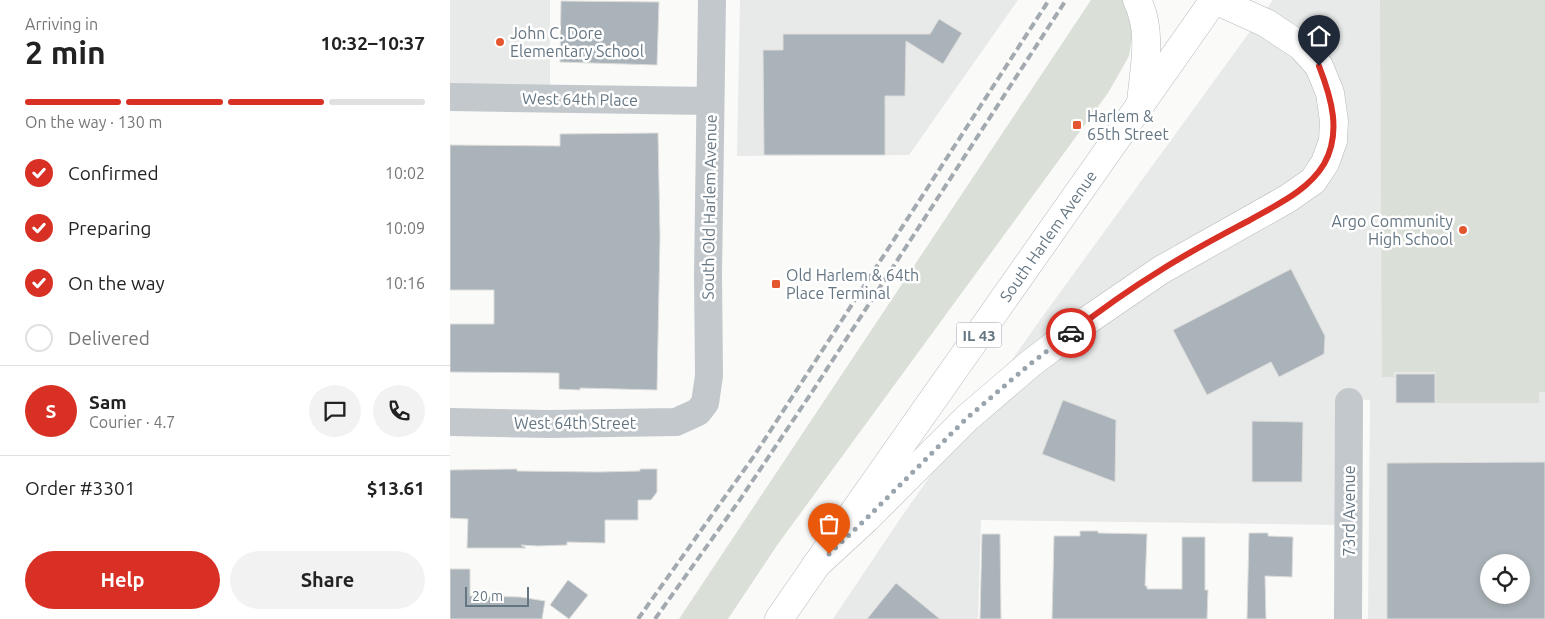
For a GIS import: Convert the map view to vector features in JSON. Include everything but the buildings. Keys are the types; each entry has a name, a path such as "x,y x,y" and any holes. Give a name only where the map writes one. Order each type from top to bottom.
{"main road":[{"path":"1137,0 1144,12 1147,32 1141,104"},
{"path":"816,565 867,518 967,418 1030,364 1085,322 1160,270 1287,199 1313,180 1325,162 1332,141 1334,121 1330,93 1319,66 1301,46 1266,23 1214,0"},
{"name":"South Harlem Avenue","path":"780,619 816,565 1214,0"}],"street":[{"name":"South Old Harlem Avenue","path":"698,412 705,402 708,376 712,0"},
{"name":"West 64th Place","path":"450,97 710,101"},
{"name":"73rd Avenue","path":"1348,619 1349,402"},
{"name":"West 64th Street","path":"450,422 662,423 676,422 698,412"}],"shaded area":[{"name":"John C. Dore Elementary School","path":"450,0 550,0 550,85 450,85"},
{"path":"740,0 1018,0 909,155 737,156"},
{"path":"1091,0 1130,0 1134,25 1129,56 1108,93 778,544 728,619 679,619"},
{"path":"1273,0 1545,0 1545,619 1368,619 1370,400 1335,399 1335,525 981,520 978,619 833,619 900,519 1040,320"},
{"name":"Argo Community High School","path":"1380,0 1545,0 1545,392 1539,392 1539,403 1436,403 1436,372 1394,372 1394,377 1382,377"}],"railway":[{"path":"638,619 754,456 1049,0"},
{"path":"655,619 739,501 812,392 1066,0"}],"way so far":[{"path":"829,554 967,418 1030,364 1071,333"}],"place":[{"name":"John C. Dore Elementary School","path":"500,42"},
{"name":"Harlem & 65th Street","path":"1077,125"},
{"name":"Argo Community High School","path":"1463,230"},
{"name":"Old Harlem & 64th Place Terminal","path":"776,284"}],"route":[{"path":"1071,333 1160,270 1287,199 1313,180 1329,152 1334,121 1330,93 1319,66"}]}
